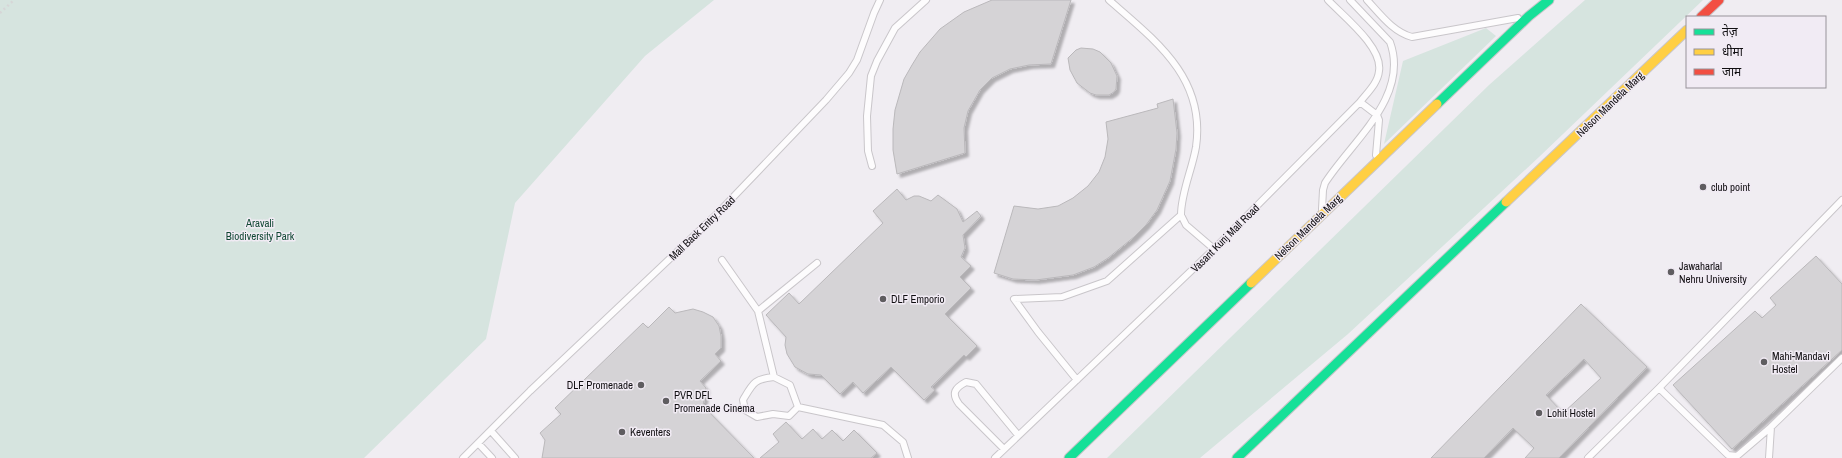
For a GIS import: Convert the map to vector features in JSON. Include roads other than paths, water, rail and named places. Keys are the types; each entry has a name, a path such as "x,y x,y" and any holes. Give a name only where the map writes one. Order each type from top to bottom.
{"main road":[{"name":"Nelson Mandela Marg","path":"1069,458 1375,162 1529,16 1549,0"},
{"path":"1702,16 1719,0"},
{"name":"Nelson Mandela Marg","path":"1237,458 1686,31"}],"lane":[{"name":"Mall Back Entry Road","path":"463,458 530,391 717,214 826,100 849,73 857,60 880,0"},
{"path":"872,166 868,151 867,116 868,93 871,76 877,61 895,28 926,0"},
{"path":"1078,380 1038,332 1014,299 1062,297 1107,281 1180,216 1197,141 1197,111 1193,97 1179,70 1163,50 1140,27 1109,0"},
{"name":"Vasant Kunj Mall Road","path":"994,458 1078,380 1214,249 1360,102 1372,87 1379,70 1376,52 1370,43 1328,0"},
{"path":"1322,214 1323,190 1325,183 1366,132 1377,115 1388,93 1393,75 1393,51 1390,42 1350,0"},
{"path":"1367,0 1401,33 1412,37 1529,16"},
{"path":"1360,102 1377,115 1380,126 1375,162"},
{"path":"1588,458 1659,388 1842,200"},
{"path":"1180,216 1186,225 1214,249"},
{"path":"722,260 758,311 774,377"},
{"path":"758,311 817,262"},
{"path":"1659,388 1728,455 1732,457 1741,454 1842,358"},
{"path":"774,377 790,385 798,407 790,416 773,414 757,417 745,410 744,400 751,387 760,379 774,377"},
{"path":"1004,449 959,404 954,393 956,388 966,382 976,384 1018,435"},
{"path":"798,407 883,425 903,442 908,458"},
{"path":"1770,458 1771,427"},
{"path":"491,431 515,458"},
{"path":"478,443 492,458"}],"place":[{"name":"club point","path":"1703,187"},
{"name":"Jawaharlal Nehru University","path":"1671,272"},
{"name":"DLF Emporio","path":"883,299"},
{"name":"Mahi-Mandavi Hostel","path":"1764,362"},
{"name":"DLF Promenade","path":"641,385"},
{"name":"PVR DFL Promenade Cinema","path":"666,401"},
{"name":"Lohit Hostel","path":"1539,413"},
{"name":"Keventers","path":"622,432"}],"park label":[{"name":"Aravali Biodiversity Park","path":"260,229"}]}
